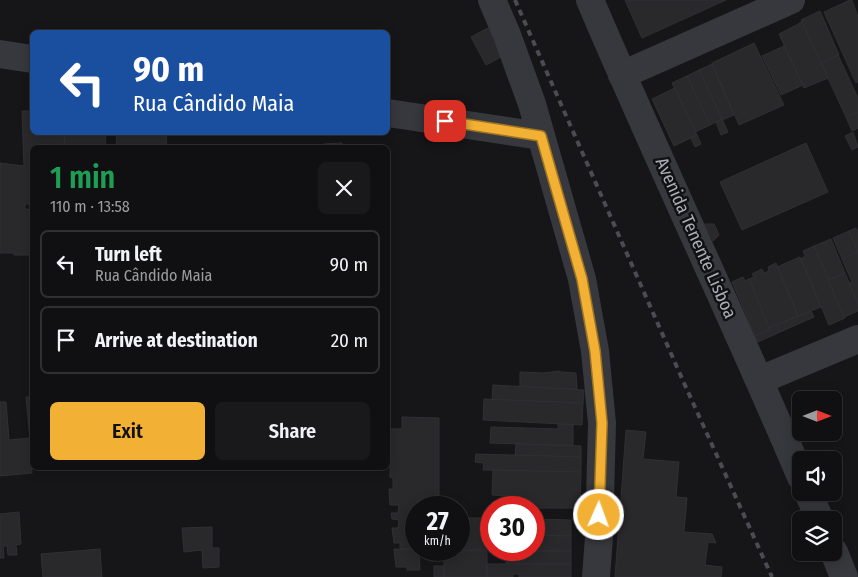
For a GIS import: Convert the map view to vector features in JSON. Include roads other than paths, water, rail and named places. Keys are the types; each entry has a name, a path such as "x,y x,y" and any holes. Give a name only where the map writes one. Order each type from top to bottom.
{"street":[{"path":"492,0 532,104 582,279 595,351 602,423 596,577"},
{"name":"Avenida Tenente Lisboa","path":"590,0 792,456"},
{"path":"622,75 791,0"},
{"path":"0,54 30,59"},
{"path":"390,113 541,136"},
{"path":"760,380 858,339"},
{"path":"838,561 844,577"}],"railway":[{"path":"515,0 772,577"}]}
